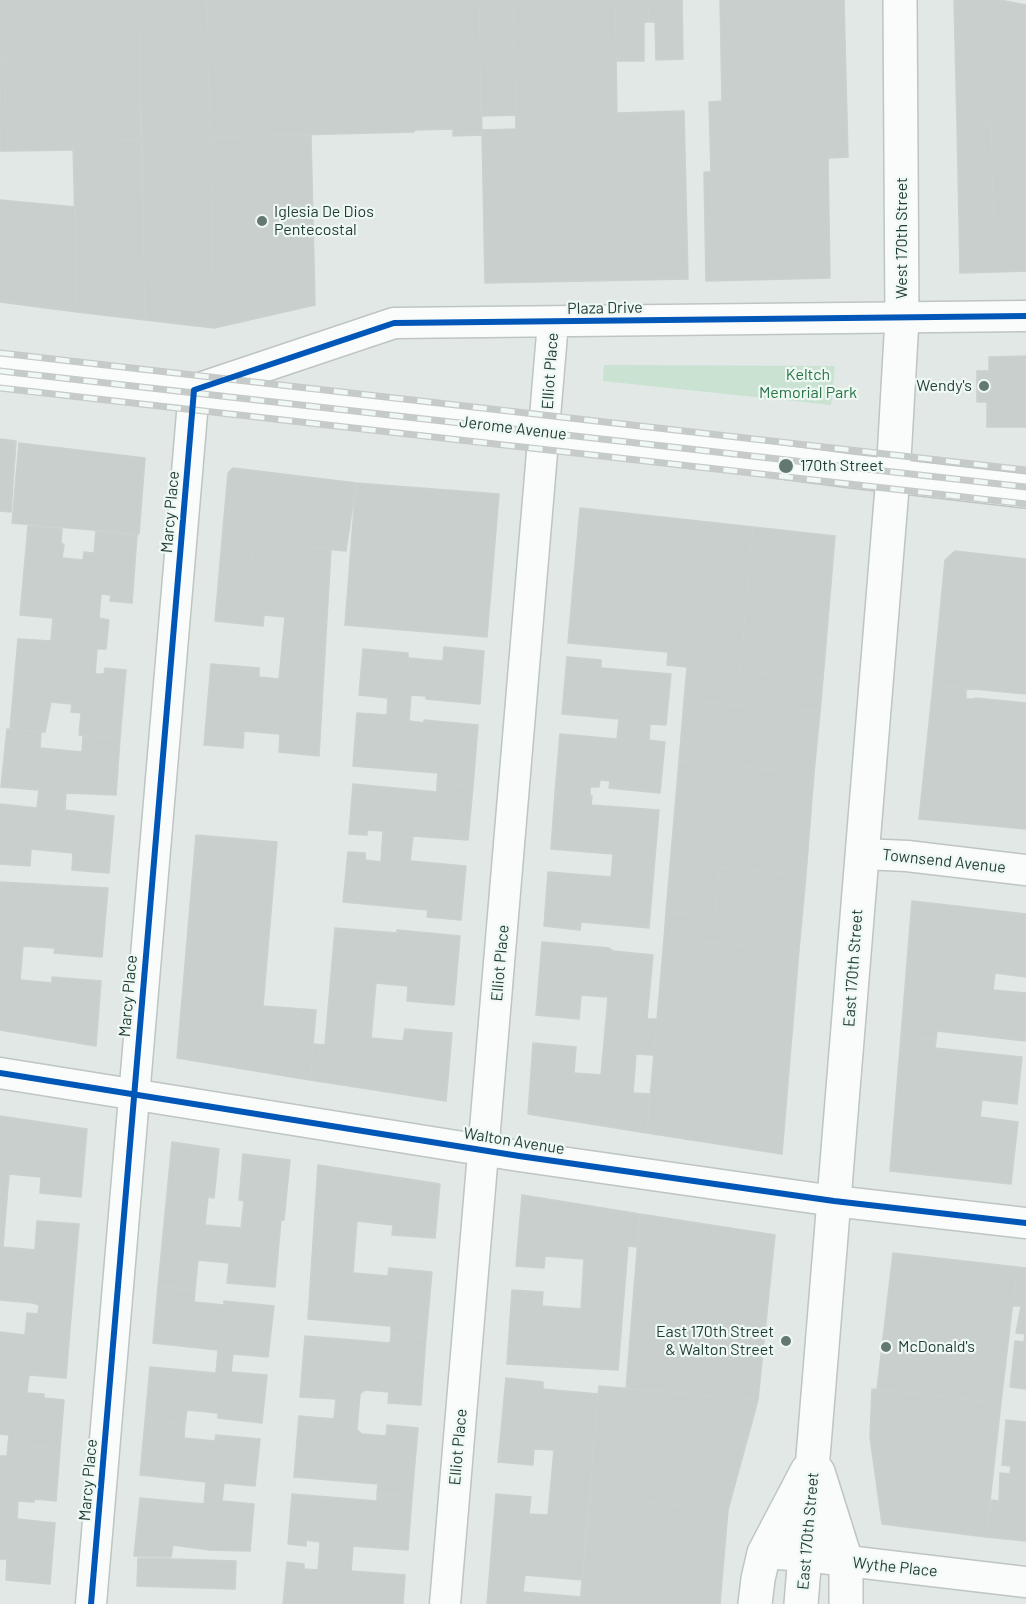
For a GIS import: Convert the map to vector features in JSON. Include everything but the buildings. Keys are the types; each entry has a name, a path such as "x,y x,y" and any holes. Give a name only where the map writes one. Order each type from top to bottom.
{"street":[{"name":"West 170th Street","path":"893,476 902,319 900,0"},
{"name":"Plaza Drive","path":"194,390 394,323 1026,316"},
{"name":"Elliot Place","path":"445,1604 546,431 553,322"},
{"name":"Jerome Avenue","path":"0,369 546,431 1026,491"},
{"name":"Marcy Place","path":"91,1604 194,390"},
{"name":"East 170th Street","path":"801,1604 893,476"},
{"name":"Townsend Avenue","path":"862,854 907,856 1026,870"},
{"name":"Walton Avenue","path":"0,1073 483,1150 834,1201 1026,1223"},
{"name":"East 170th Street","path":"755,1604 764,1553 814,1459"},
{"name":"East 170th Street","path":"814,1459 846,1561 846,1604"},
{"name":"Wythe Place","path":"764,1553 1026,1582"}],"green space":[{"name":"Keltch Memorial Park","path":"604,365 835,366 831,405 603,381"}],"railway":[{"path":"0,353 1026,470"},
{"path":"0,371 1026,487"},
{"path":"0,388 1026,504"}],"cycle path":[{"path":"91,1604 194,390 394,323 1026,316"},
{"path":"0,1073 519,1156 834,1201 1026,1223"}],"place":[{"name":"Iglesia De Dios Pentecostal","path":"262,221"},
{"name":"Wendy's","path":"984,386"},
{"name":"170th Street","path":"786,466"},
{"name":"East 170th Street & Walton Street","path":"786,1341"},
{"name":"McDonald's","path":"886,1347"}]}
